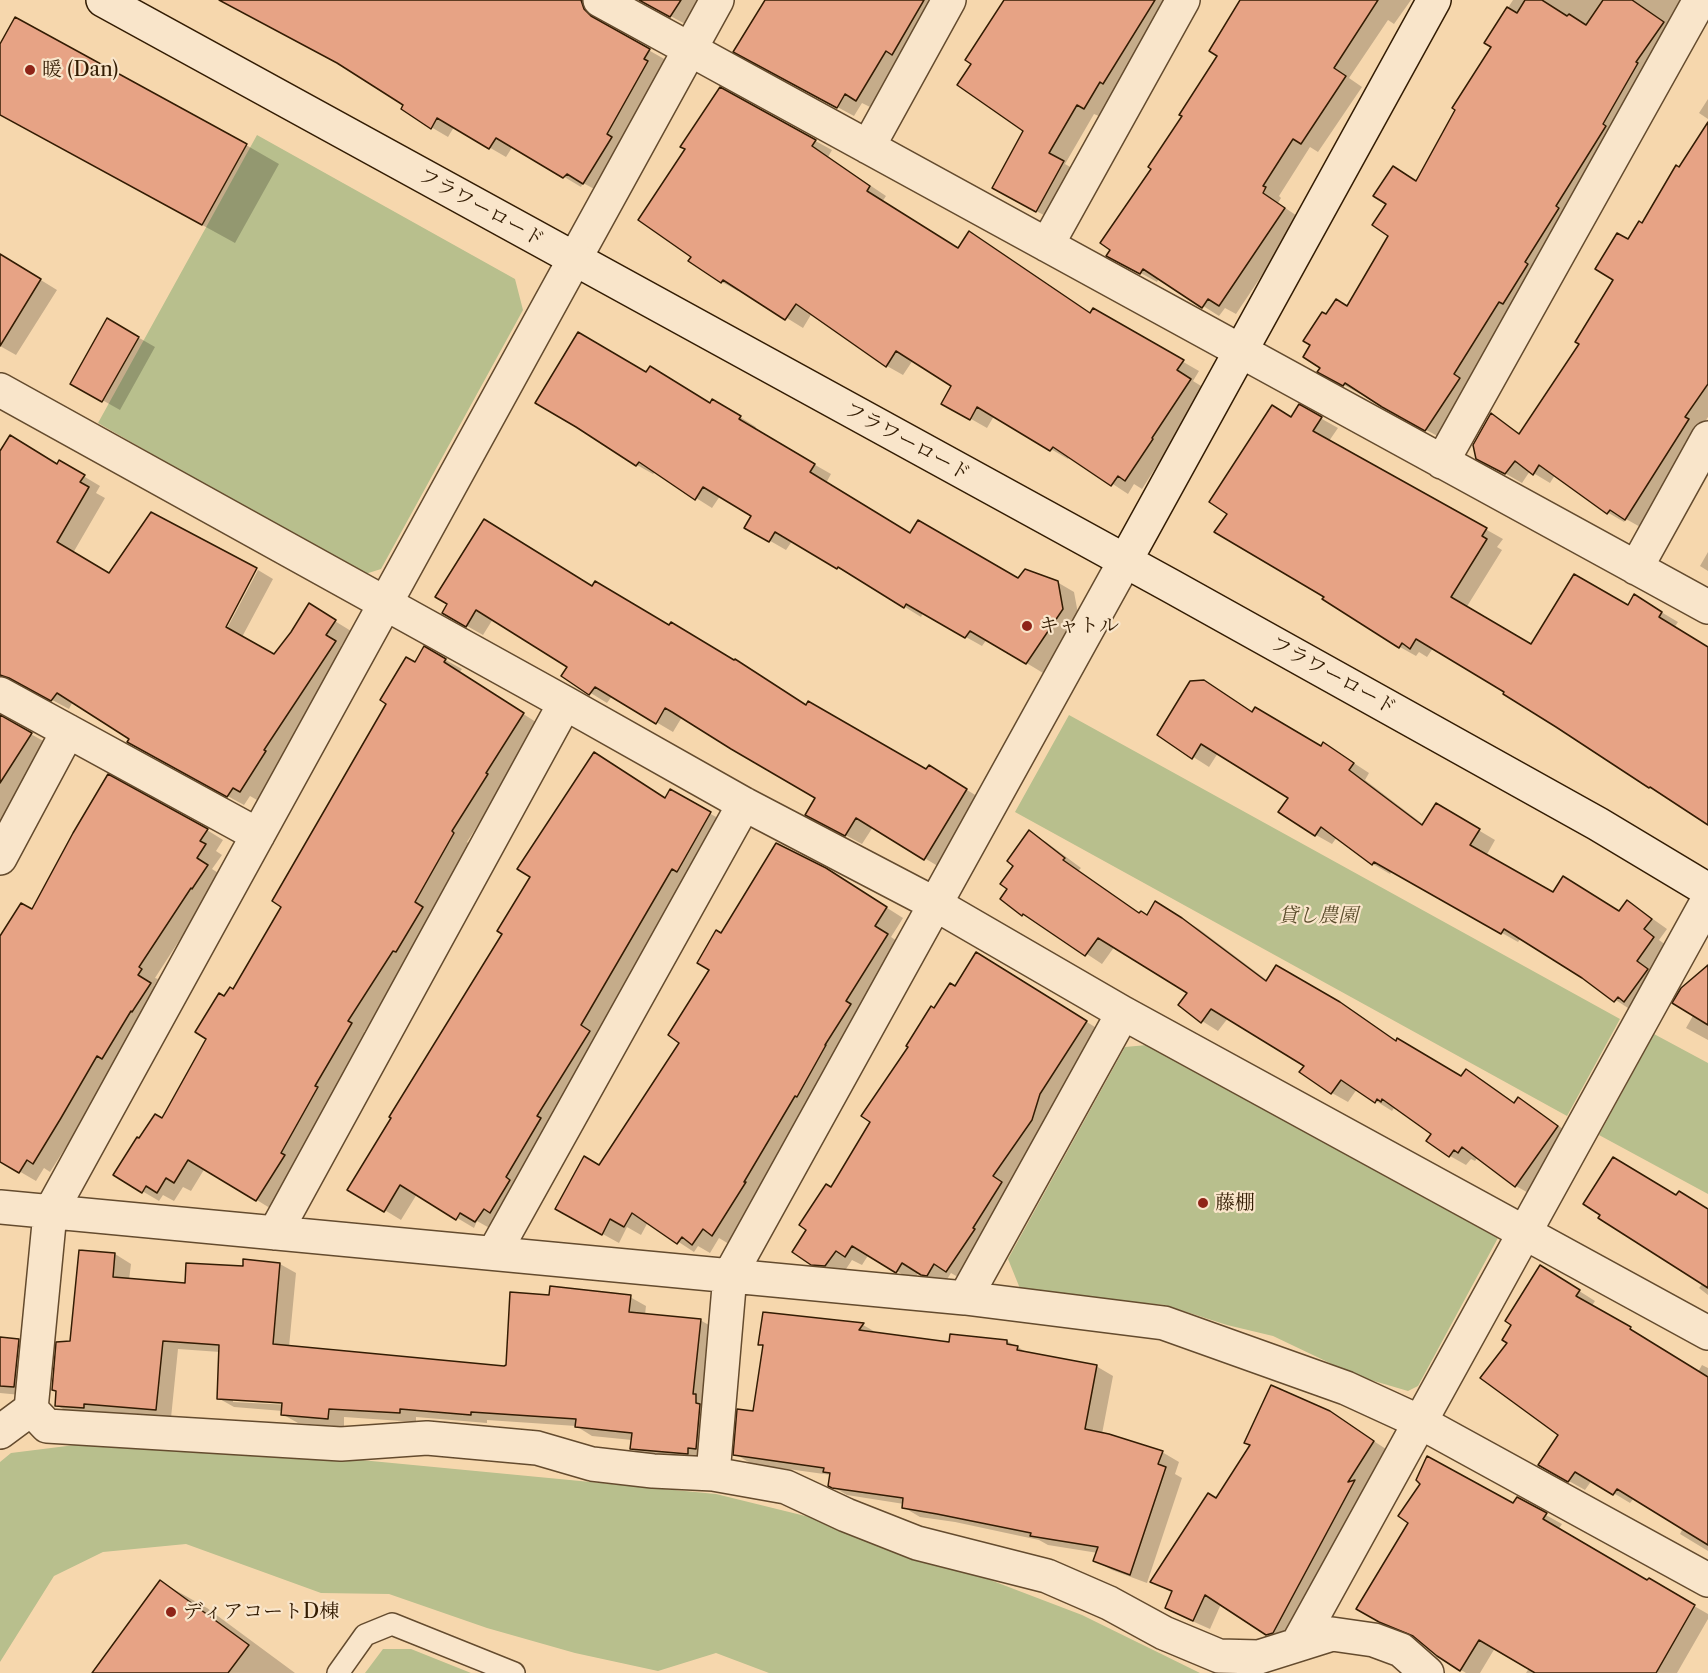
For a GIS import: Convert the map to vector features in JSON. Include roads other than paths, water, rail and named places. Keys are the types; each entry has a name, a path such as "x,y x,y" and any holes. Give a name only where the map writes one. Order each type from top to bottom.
{"street":[{"name":"フラワーロード","path":"103,0 1125,561 1588,818 1708,890"},
{"path":"600,0 1708,607"},
{"path":"717,0 50,1213 32,1409 47,1426 341,1444 427,1438 537,1448 592,1464 652,1471 713,1474 786,1487 846,1515 917,1542 1047,1576 1109,1603 1164,1633 1219,1656 1259,1657 1332,1634 1374,1640 1401,1650 1428,1673"},
{"path":"868,147 949,0"},
{"path":"1047,245 1183,0"},
{"path":"713,1474 730,1275 1434,0"},
{"path":"1442,462 1700,0"},
{"path":"0,390 744,804 935,904 1123,1013 1708,1333"},
{"path":"1636,568 1708,438"},
{"path":"0,694 258,835"},
{"path":"275,1233 565,703"},
{"path":"0,858 68,731"},
{"path":"494,1253 744,804"},
{"path":"1297,1645 1708,900"},
{"path":"965,1298 1123,1013"},
{"path":"0,1208 965,1298 1164,1323 1346,1388 1420,1422 1708,1580"},
{"path":"0,1432 32,1409"}],"lane":[{"path":"338,1673 365,1635 392,1624 514,1673"}],"place":[{"name":"暖 (Dan)","path":"30,70"},
{"name":"キャトル","path":"1027,626"},
{"name":"藤棚","path":"1203,1203"},
{"name":"ディアコートD棟","path":"171,1612"}],"park label":[{"name":"貸し農園","path":"1318,916"}]}
